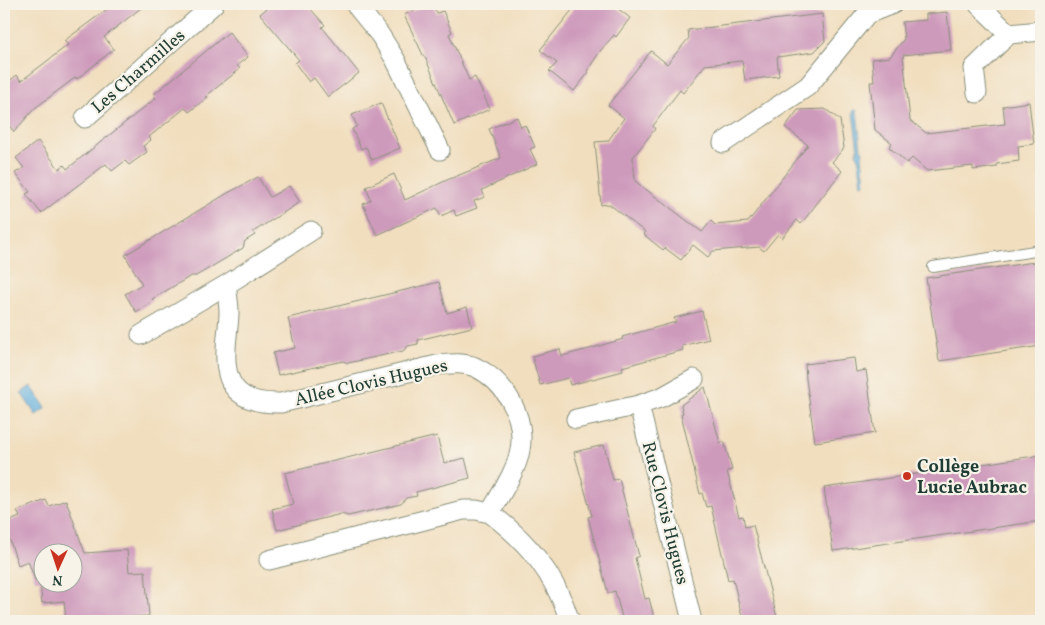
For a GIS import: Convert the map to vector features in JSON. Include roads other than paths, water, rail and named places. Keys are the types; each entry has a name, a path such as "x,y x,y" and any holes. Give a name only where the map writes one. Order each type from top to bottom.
{"street":[{"name":"Les Charmilles","path":"85,118 214,4"},
{"path":"355,4 380,35 396,59 440,150"},
{"path":"723,143 808,86 867,14 893,4"},
{"path":"978,4 1009,34"},
{"path":"977,93 974,68 1009,34 1041,31"},
{"path":"141,335 226,285 311,231"},
{"name":"Allée Clovis Hugues","path":"226,285 229,313 226,353 227,375 237,390 249,400 281,403 437,365 459,363 475,367 496,381 509,396 516,414 520,433 520,450 515,464 490,513"},
{"path":"576,419 639,405 662,397 694,379"},
{"name":"Rue Clovis Hugues","path":"639,405 692,621"},
{"path":"269,560 463,510 476,510 490,513 511,530 539,559 553,581 570,621"}],"lane":[{"path":"933,267 1041,250"}],"water":[{"path":"855,109 857,111 861,149 863,152 865,184 862,184 856,153 858,150 853,112"},
{"path":"31,386 46,408 36,415 21,393"}],"place":[{"name":"Collège Lucie Aubrac","path":"907,476"}]}
